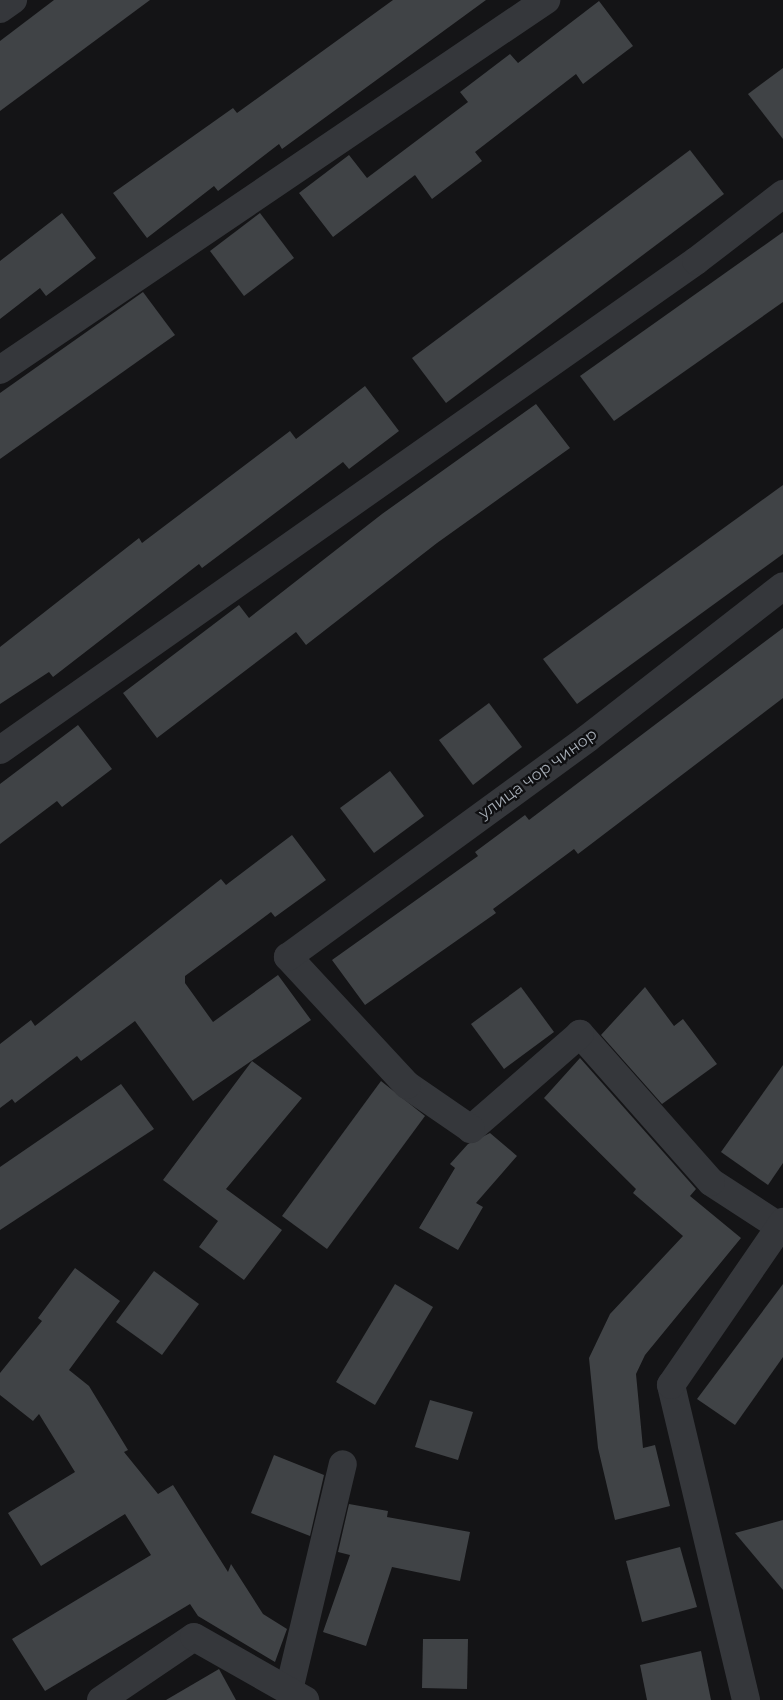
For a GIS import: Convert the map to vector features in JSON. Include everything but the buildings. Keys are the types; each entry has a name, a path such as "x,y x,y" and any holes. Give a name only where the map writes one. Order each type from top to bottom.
{"street":[{"path":"0,10 13,0"},
{"path":"0,370 546,0"},
{"path":"0,750 696,262 783,194"},
{"name":"улица чор чинор","path":"781,1225 711,1182 580,1034 471,1129 407,1085 288,957 588,738 783,586"},
{"path":"746,1700 671,1385 781,1225"},
{"path":"101,1700 194,1637 297,1695 343,1464"}]}
